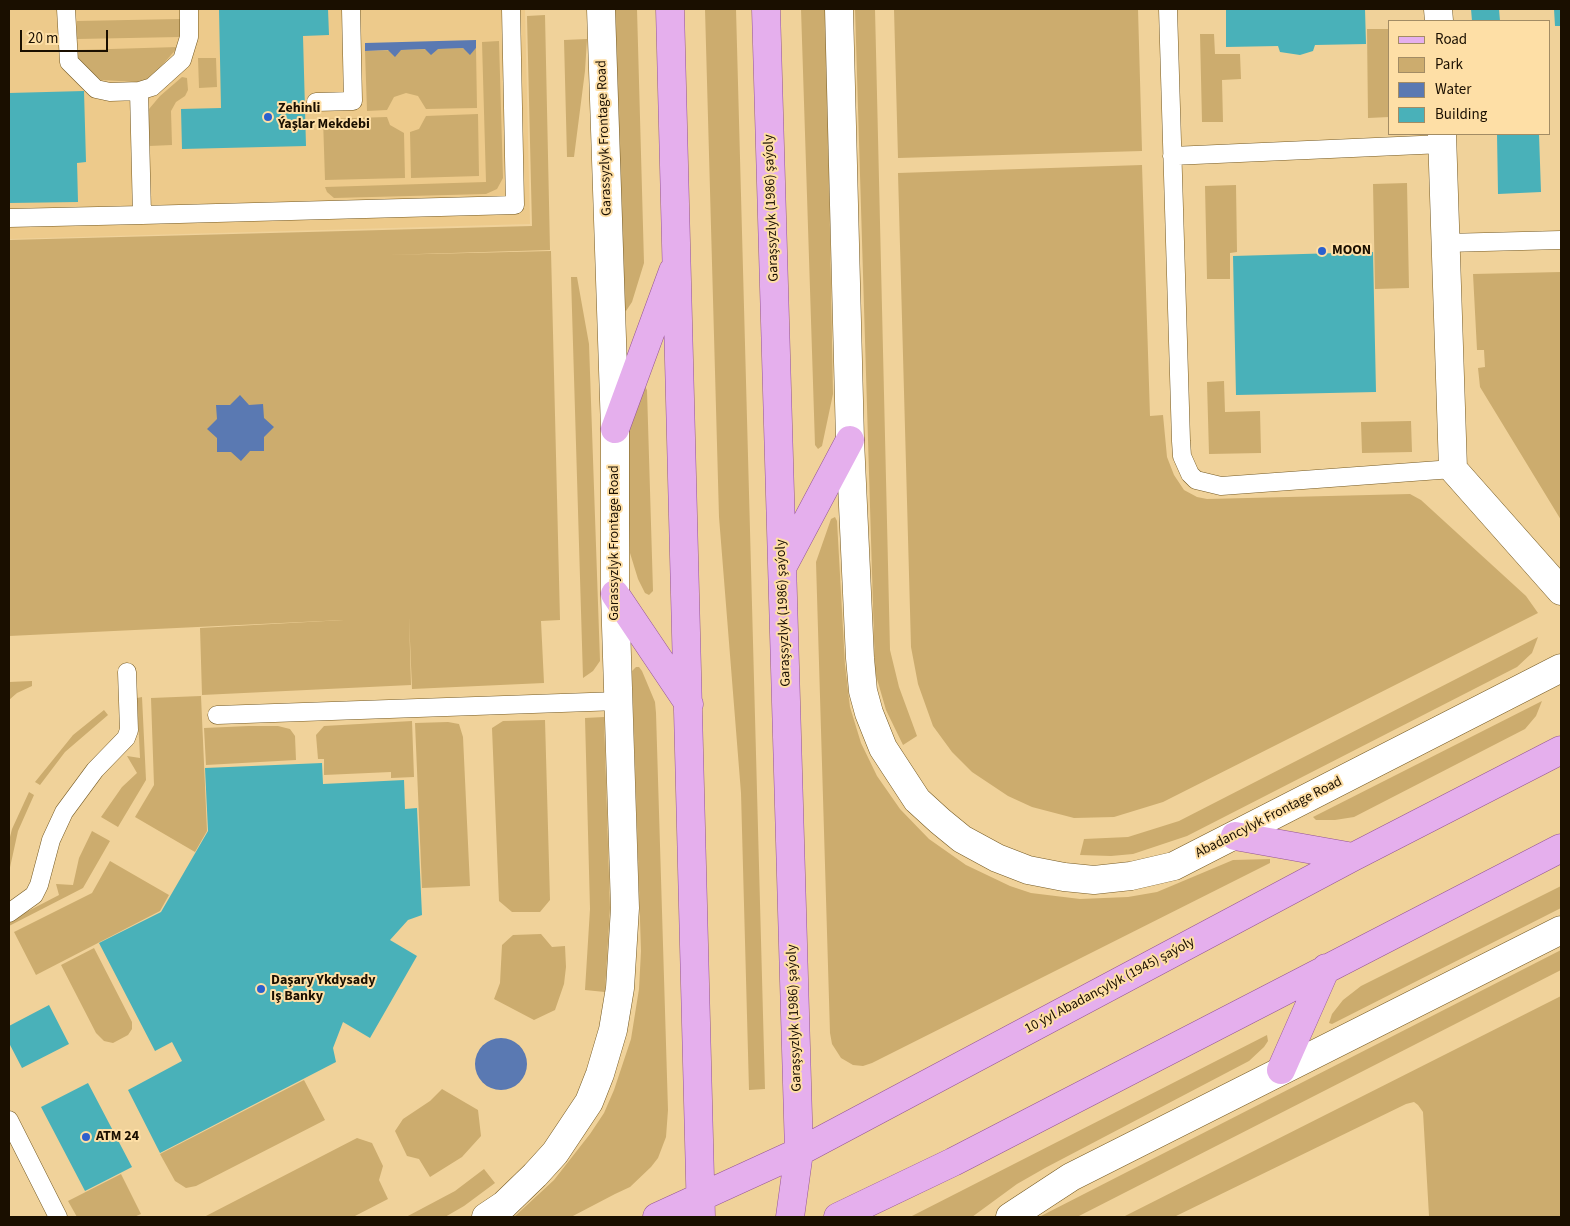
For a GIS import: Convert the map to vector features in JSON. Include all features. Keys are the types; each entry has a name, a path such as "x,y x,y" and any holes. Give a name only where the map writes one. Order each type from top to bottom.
{"main road":[{"path":"670,9 678,258 701,1206"},
{"name":"Garaşsyzlyk (1986) şaýoly","path":"766,9 799,1152 790,1217"},
{"path":"615,429 678,258"},
{"path":"782,567 850,440"},
{"path":"615,594 689,704"},
{"path":"1556,753 1561,730"},
{"name":"10 ýyl Abadançylyk (1945) şaýoly","path":"657,1217 701,1206 1352,857 1556,753"},
{"path":"1235,836 1352,857"},
{"path":"838,1217 953,1162 1561,848"},
{"path":"1281,1070 1326,968"}],"street":[{"name":"Garassyzlyk Frontage Road","path":"486,1217 504,1204 555,1153 589,1102 600,1074 615,1022 620,988 624,908 615,594 615,429 601,9"},
{"path":"839,9 850,440"},
{"path":"1443,139 1453,469 1561,591"},
{"name":"Abadancylyk Frontage Road","path":"850,440 863,691 869,713 883,748 917,800 962,839 996,858 1028,870 1094,880 1131,876 1174,866 1561,668"},
{"path":"1010,1217 1071,1177 1561,930"}],"lane":[{"path":"66,9 68,58 75,70 96,88 104,91 139,91 158,83 182,60 188,42 190,9"},
{"path":"316,102 353,101 351,9"},
{"path":"9,218 515,204 511,9"},
{"path":"1168,9 1181,440 1182,456 1190,474 1196,480 1205,484 1221,486 1453,469"},
{"path":"139,91 142,215"},
{"path":"1172,156 1443,139"},
{"path":"1446,243 1561,240"},
{"path":"9,913 34,895 39,885 51,840 64,812 95,770 126,738 129,730 127,672"},
{"path":"217,715 619,701"},
{"path":"9,1120 58,1217"}],"shaded area":[{"name":"Zehinli Ýaşlar Mekdebi","path":"9,9 525,9 530,224 9,239"}],"green space":[{"path":"615,9 637,9 644,263 632,302 626,311 623,308"},
{"path":"705,9 736,9 765,1089 749,1090 741,793 719,517"},
{"path":"801,9 826,9 833,394 822,446 818,449 815,445"},
{"path":"855,9 875,9 890,650 899,687 917,736 903,745 886,710 875,672"},
{"path":"894,9 1138,9 1142,151 898,158"},
{"path":"545,15 550,250 386,255 551,251 560,620 541,621 544,683 412,689 409,617 411,685 202,695 200,628 344,620 9,636 9,240 532,226 527,16"},
{"path":"180,19 180,37 77,39 77,21"},
{"path":"1367,29 1388,29 1388,117 1368,118"},
{"path":"1200,34 1214,34 1215,54 1240,54 1241,79 1222,80 1223,122 1202,122"},
{"path":"587,39 585,71 574,157 567,157 564,40"},
{"path":"499,41 503,178 497,189 486,194 334,198 327,192 325,187 486,182 482,42"},
{"path":"178,47 158,70 147,79 137,82 101,80 82,64 77,57 77,50"},
{"path":"463,48 470,54 476,48 477,108 426,109 418,96 406,93 394,97 387,110 367,111 365,51"},
{"path":"198,58 216,58 217,87 199,88"},
{"path":"182,77 187,78 188,90 185,96 176,102 171,111 172,145 149,146 149,109 160,96"},
{"path":"478,114 479,176 411,178 410,132 419,129 426,116"},
{"path":"387,117 390,125 404,133 405,178 325,180 323,119"},
{"path":"1142,165 1150,416 1163,415 1167,457 1174,475 1184,490 1197,497 1207,499 1410,494 1421,500 1526,596 1538,613 1163,802 1114,817 1074,818 1032,807 1008,796 972,772 952,752 933,726 918,684 911,647 898,173"},
{"path":"1407,183 1409,288 1375,289 1373,184"},
{"path":"1236,185 1237,252 1230,253 1230,279 1207,279 1205,186"},
{"path":"1561,272 1561,520 1480,387 1478,368 1485,367 1484,350 1477,350 1473,274"},
{"path":"571,277 577,277 589,344 600,661 593,671 583,678"},
{"path":"1224,381 1225,412 1260,411 1261,453 1209,454 1207,382"},
{"path":"643,383 647,390 653,591 649,595 645,593 638,579 630,553 626,433"},
{"path":"1411,421 1412,452 1362,453 1361,422"},
{"path":"835,517 837,521 845,665 850,707 861,743 877,776 900,809 929,839 966,865 1010,886 1031,893 1080,899 1128,897 1157,892 1233,860 1270,859 1270,863 872,1063 863,1066 853,1065 841,1058 832,1044 830,1033 816,562 831,519"},
{"path":"1538,637 1532,653 1517,667 1187,836 1133,854 1111,856 1080,855 1084,839 1128,837 1179,821"},
{"path":"639,667 642,671 655,702 656,713 668,1110 666,1137 658,1158 630,1187 571,1217 514,1217 554,1180 604,1113 614,1090 631,1039 639,989 641,951 632,671"},
{"path":"32,681 32,686 17,693 9,700 9,682"},
{"path":"201,696 207,831 195,852 135,817 154,785 151,698"},
{"path":"142,697 146,780 118,827 101,817 122,787 137,773 127,756 140,758 137,698"},
{"path":"1542,701 1536,716 1525,729 1354,817 1316,820 1313,817"},
{"path":"104,710 108,715 65,752 40,785 35,782 73,735"},
{"path":"604,717 610,908 605,992 585,990 590,909 585,718"},
{"path":"545,720 550,900 540,912 512,912 499,901 492,728 503,721"},
{"path":"412,721 414,777 391,778 391,772 324,775 324,759 318,759 316,735 324,726"},
{"path":"448,722 459,724 463,737 470,886 422,888 415,723"},
{"path":"278,726 290,729 295,736 296,760 206,765 204,728"},
{"path":"29,792 34,795 18,831 9,872 9,841 12,829"},
{"path":"92,831 110,841 83,888 9,926 9,921 59,895 56,884 73,885 79,858"},
{"path":"110,861 169,895 160,911 36,975 14,932 92,893"},
{"path":"1561,886 1561,908 1332,1024 1329,1023 1332,1014 1343,1000 1361,986"},
{"path":"541,934 552,947 565,946 566,967 564,984 555,1010 534,1020 494,999 500,983 502,945 513,935"},
{"path":"94,948 132,1022 132,1029 128,1035 113,1043 104,1041 96,1033 61,965"},
{"path":"1561,950 1561,970 1077,1217 1039,1217"},
{"path":"1561,996 1561,1217 1429,1216 1423,1112 1414,1102 1406,1104 1174,1217 1123,1217"},
{"path":"1267,1035 1268,1041 1264,1047 1249,1061 1045,1168 1017,1184 972,1217 910,1217"},
{"path":"304,1080 325,1120 196,1186 186,1188 175,1181 160,1154"},
{"path":"442,1089 478,1110 481,1136 462,1157 430,1177 419,1159 407,1156 395,1131 403,1119 430,1101"},
{"path":"357,1138 372,1143 383,1166 379,1180 388,1199 353,1217 204,1217"},
{"path":"484,1169 495,1183 464,1206 445,1217 406,1217 455,1191"},
{"path":"121,1174 141,1214 134,1217 77,1217 68,1201"}],"water":[{"path":"476,40 476,48 470,55 463,48 438,49 431,55 425,49 401,50 395,57 388,50 365,51 365,43"},
{"path":"240,395 249,405 263,404 264,418 274,427 264,437 264,451 250,451 241,461 231,452 217,452 217,438 207,429 217,419 216,405 230,405"},
{"path":"501,1038 511,1040 519,1046 525,1054 527,1064 525,1074 519,1082 511,1088 501,1090 491,1088 483,1082 477,1074 475,1064 477,1054 483,1046 491,1040"}],"building":[{"path":"219,9 328,9 329,35 303,36 306,146 182,149 181,109 221,108"},
{"path":"1226,9 1365,9 1366,44 1315,45 1313,51 1300,55 1280,52 1278,46 1226,47"},
{"path":"1471,9 1499,9 1500,20 1472,20"},
{"path":"1554,9 1561,9 1561,26 1555,26"},
{"path":"84,91 86,162 77,163 78,202 9,203 9,93"},
{"path":"1497,135 1539,135 1541,192 1498,194"},
{"path":"1373,252 1376,392 1236,395 1233,256"},
{"name":"Daşary Ykdysady Iş Banky","path":"322,763 323,784 404,780 405,809 417,808 422,915 408,920 390,940 417,956 370,1038 343,1022 333,1048 336,1062 160,1153 128,1090 182,1061 172,1042 155,1051 99,943 161,912 208,831 205,768"},
{"path":"49,1005 69,1044 22,1068 9,1043 9,1026"},
{"name":"ATM 24","path":"88,1083 132,1167 85,1191 41,1107"}],"place":[{"name":"Zehinli Ýaşlar Mekdebi","path":"268,117"},
{"name":"MOON","path":"1322,251"},
{"name":"Daşary Ykdysady Iş Banky","path":"261,989"},
{"name":"ATM 24","path":"86,1137"}]}
